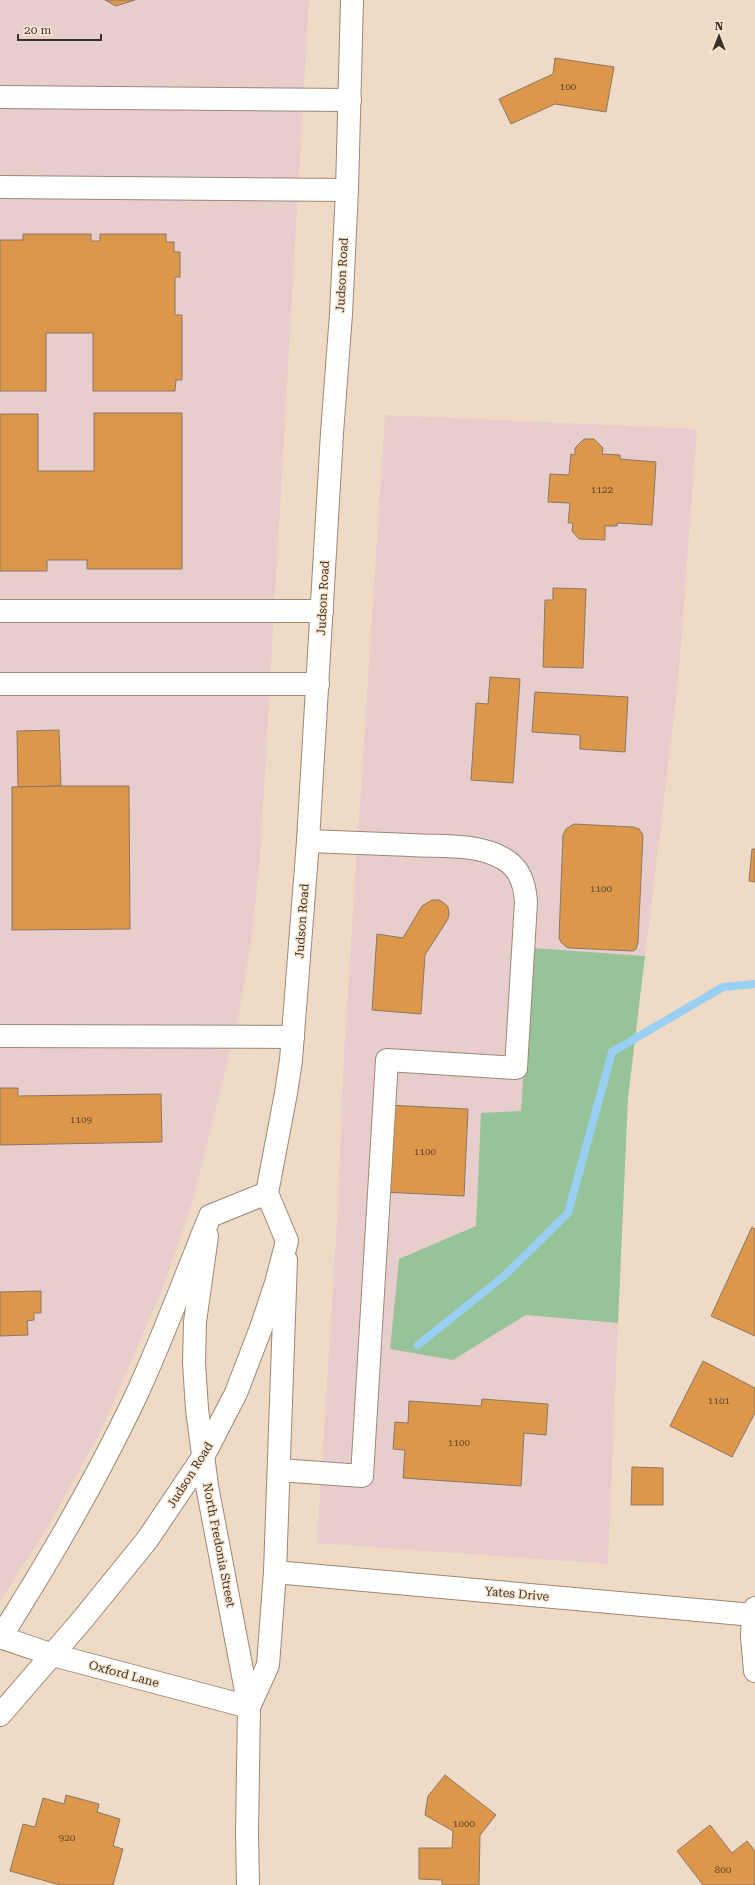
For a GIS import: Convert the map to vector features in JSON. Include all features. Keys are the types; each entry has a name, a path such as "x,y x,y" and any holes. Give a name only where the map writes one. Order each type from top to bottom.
{"main road":[{"name":"Judson Road","path":"266,1193 286,1093 293,1038 308,841 347,190 352,0"},
{"path":"0,97 350,100"},
{"path":"0,187 347,190"},
{"path":"0,611 322,612"},
{"path":"0,684 318,684"},
{"path":"279,1470 362,1476 387,1060 516,1068 526,902 526,887 514,866 504,859 492,854 462,848 308,841"},
{"path":"0,1036 293,1038"},
{"path":"0,1637 69,1523 119,1430 161,1339 210,1216 266,1193 287,1241"},
{"name":"North Fredonia Street","path":"210,1216 197,1299 194,1340 197,1409 203,1458 249,1707 247,1833 248,1885"},
{"name":"Judson Road","path":"0,1715 53,1655 147,1540 203,1458 225,1416 247,1365 276,1283 287,1241"},
{"name":"North Fredonia Street","path":"249,1707 268,1665 275,1572 287,1241"},
{"name":"Yates Drive","path":"275,1572 754,1612"},
{"path":"754,1612 752,1637 755,1671"},
{"name":"Oxford Lane","path":"0,1637 53,1655 249,1707"}],"shaded area":[{"path":"0,0 309,0 260,859 252,936 239,1014 193,1200 164,1285 101,1431 48,1527 0,1601"},
{"path":"385,415 697,429 678,684 627,1105 608,1564 317,1543 338,1205 344,1052"}],"green space":[{"path":"532,948 645,956 628,1098 618,1323 526,1315 453,1360 390,1349 399,1259 476,1226 481,1113 521,1111"}],"building":[{"path":"105,0 135,0 116,6"},
{"path":"555,58 614,67 606,112 555,104 511,124 499,99 553,74"},
{"path":"23,234 91,234 91,241 100,241 100,234 166,234 166,242 174,242 174,252 180,252 180,277 175,277 175,315 182,315 182,380 176,380 175,391 93,391 93,333 46,333 46,391 0,391 0,240 23,240"},
{"path":"94,413 182,413 182,569 87,569 87,560 47,560 47,571 0,571 0,414 38,414 38,471 94,471"},
{"path":"584,439 594,439 603,448 602,454 620,455 620,459 656,462 652,525 617,523 617,526 605,526 605,540 579,539 572,531 573,523 568,523 570,503 548,502 550,474 569,475 571,454 575,455 575,448"},
{"path":"553,588 586,589 583,668 543,667 545,600 553,600"},
{"path":"490,677 520,679 513,783 471,780 476,703 488,704"},
{"path":"535,692 628,697 625,752 580,749 580,735 532,732"},
{"path":"59,730 61,786 18,787 17,731"},
{"path":"129,786 130,929 12,930 12,787"},
{"path":"574,824 633,827 639,829 643,835 638,942 636,949 633,951 570,948 566,947 559,938 563,835 566,829"},
{"path":"752,849 755,849 755,882 749,881"},
{"path":"432,900 439,900 444,903 448,907 449,913 448,919 425,955 421,1014 372,1010 377,934 403,938 422,906"},
{"path":"0,1088 18,1088 18,1096 161,1094 162,1142 0,1145"},
{"path":"386,1105 468,1109 464,1196 382,1192"},
{"path":"752,1227 755,1229 755,1336 711,1316"},
{"path":"41,1291 41,1313 34,1313 34,1320 27,1321 28,1335 0,1336 0,1292"},
{"path":"703,1361 755,1388 755,1413 732,1457 670,1426"},
{"path":"482,1399 548,1404 546,1435 524,1433 521,1486 403,1478 405,1450 393,1449 395,1422 408,1423 409,1401 481,1406"},
{"path":"632,1467 663,1468 663,1505 631,1505"},
{"path":"445,1775 496,1815 480,1835 479,1885 442,1885 442,1880 419,1879 419,1848 452,1848 453,1831 425,1815 428,1796"},
{"path":"66,1795 99,1804 97,1812 120,1819 113,1846 123,1849 113,1885 60,1885 10,1871 23,1824 35,1827 43,1798 64,1804"},
{"path":"710,1825 732,1853 747,1841 755,1851 755,1885 703,1885 677,1851"}],"waterway":[{"path":"418,1345 504,1276 568,1213 612,1052 723,987 755,984"}]}
